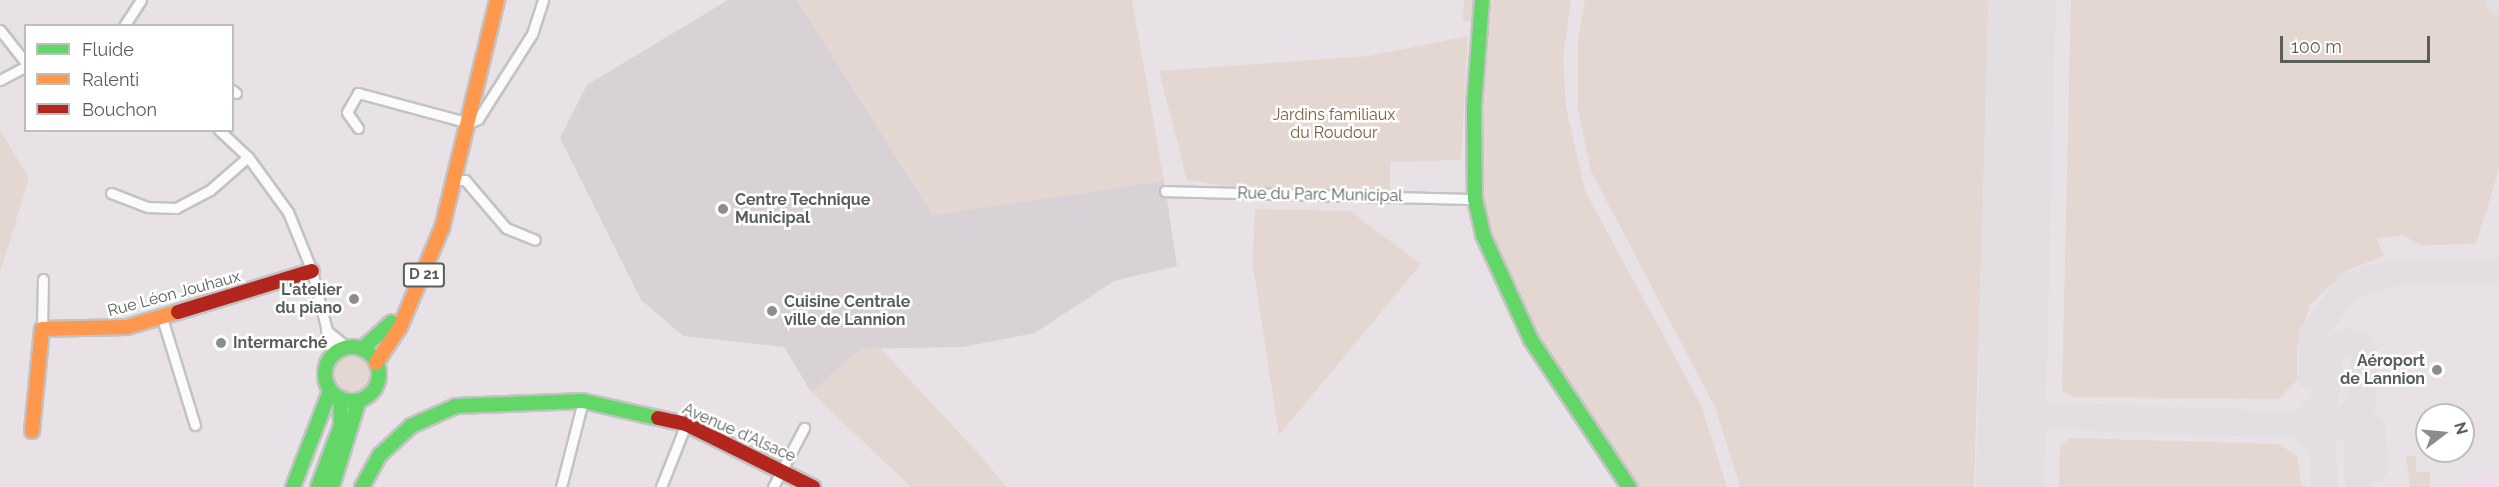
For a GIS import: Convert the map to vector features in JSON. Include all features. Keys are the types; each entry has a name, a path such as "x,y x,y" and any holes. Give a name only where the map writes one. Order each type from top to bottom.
{"street":[{"path":"125,24 141,0"},
{"name":"D 21","path":"376,363 400,327 426,272 456,180 497,0"},
{"path":"1482,0 1474,107 1475,199 1501,284 1531,340 1629,487"},
{"path":"358,128 347,112 358,93 469,123 478,119 532,34 539,2"},
{"path":"0,30 24,61"},
{"path":"0,80 24,65"},
{"path":"221,132 248,157 288,212 312,271 324,328 333,355"},
{"path":"111,193 148,207 176,208 210,190 248,157"},
{"path":"456,180 465,180 506,228 535,240"},
{"name":"D 21","path":"362,349 379,339 394,319 456,180"},
{"name":"Rue du Parc Municipal","path":"1165,191 1475,199"},
{"name":"Rue Léon Jouhaux","path":"42,329 111,330 162,318 312,271"},
{"path":"32,431 42,329 43,279"},
{"path":"162,318 195,425"},
{"path":"324,328 347,347 362,349 376,363 375,386 359,400 332,487"},
{"path":"318,487 341,425 335,394 325,375 333,355 347,347"},
{"path":"335,394 359,400"},
{"path":"293,487 335,394"},
{"path":"561,487 583,401"},
{"name":"Avenue d'Alsace","path":"362,487 392,443 411,426 456,406 583,401 686,424 782,469 813,487"},
{"path":"662,487 686,424"},
{"path":"773,487 804,428"}],"shaded area":[{"name":"Centre Technique Municipal","path":"728,0 797,0 933,215 1164,181 1177,266 1114,281 1035,333 963,347 861,349 811,392 784,347 683,336 641,300 560,138 587,85"},
{"path":"2499,474 2499,487 2457,487 2457,484"}],"green space":[{"path":"797,0 1132,0 1164,181 933,215"},
{"path":"1464,0 1477,0 1475,21 1463,21"},
{"path":"1492,0 1571,0 1563,57 1566,107 1585,191 1701,405 1727,487 1639,487 1536,331 1500,259 1484,203 1481,128"},
{"path":"1585,0 1989,0 1974,487 1740,487 1716,409 1591,171 1578,109 1578,39"},
{"path":"2071,0 2493,0 2499,12 2499,169 2476,244 2420,245 2403,235 2376,238 2384,256 2346,271 2310,304 2297,347 2297,380 2279,399 2074,397 2062,392"},
{"name":"Jardins familiaux du Roudour","path":"1468,36 1461,160 1390,162 1390,191 1240,188 1187,180 1159,71 1369,56"},
{"path":"0,130 29,178 0,272"},
{"path":"1255,209 1350,211 1421,264 1279,435 1253,266"},
{"path":"880,348 980,455 1006,487 911,487 811,392 861,349"},
{"path":"352,357 365,362 370,375 365,388 352,393 339,388 334,375 339,362"},
{"path":"2070,438 2278,444 2297,456 2301,485 2308,487 2059,487 2060,446"},
{"path":"2406,455 2415,456 2416,472 2430,472 2430,487 2410,487"}],"taxiway":[{"path":"2311,376 2312,333 2348,285 2394,272 2499,271"},
{"path":"2012,383 2021,405 2040,415 2328,425 2339,425 2362,403 2364,355 2359,346 2345,342 2330,348 2324,402 2301,424"},
{"path":"2011,445 2019,426 2040,415"},
{"path":"2301,424 2322,447 2324,487"},
{"path":"2332,425 2372,428 2374,469"},
{"path":"2357,444 2358,487"}],"runway":[{"path":"2010,487 2022,0"}],"traffic: fast":[{"path":"1482,0 1474,107 1475,199 1483,235 1531,340 1629,487"},
{"path":"362,349 392,322"},
{"path":"352,347 362,349 371,355 377,364 379,374 377,384 371,393 362,399 352,401 342,399 333,393 327,384 325,374 327,364 333,355 342,349 352,347"},
{"path":"293,487 330,391"},
{"path":"318,487 341,425 340,398"},
{"path":"332,487 359,400"},
{"path":"362,487 380,455 411,426 456,406 583,401 658,418"}],"traffic: slow":[{"path":"376,363 400,327 442,228 497,0"},
{"path":"32,431 42,329 127,327 178,312"}],"traffic: jam":[{"path":"178,312 312,271"},
{"path":"658,418 686,424 813,487"}],"place":[{"name":"Centre Technique Municipal","path":"723,209"},
{"name":"L'atelier du piano","path":"354,299"},
{"name":"Cuisine Centrale ville de Lannion","path":"772,311"},
{"name":"Intermarché","path":"221,343"},
{"name":"Aéroport de Lannion","path":"2437,370"}]}
